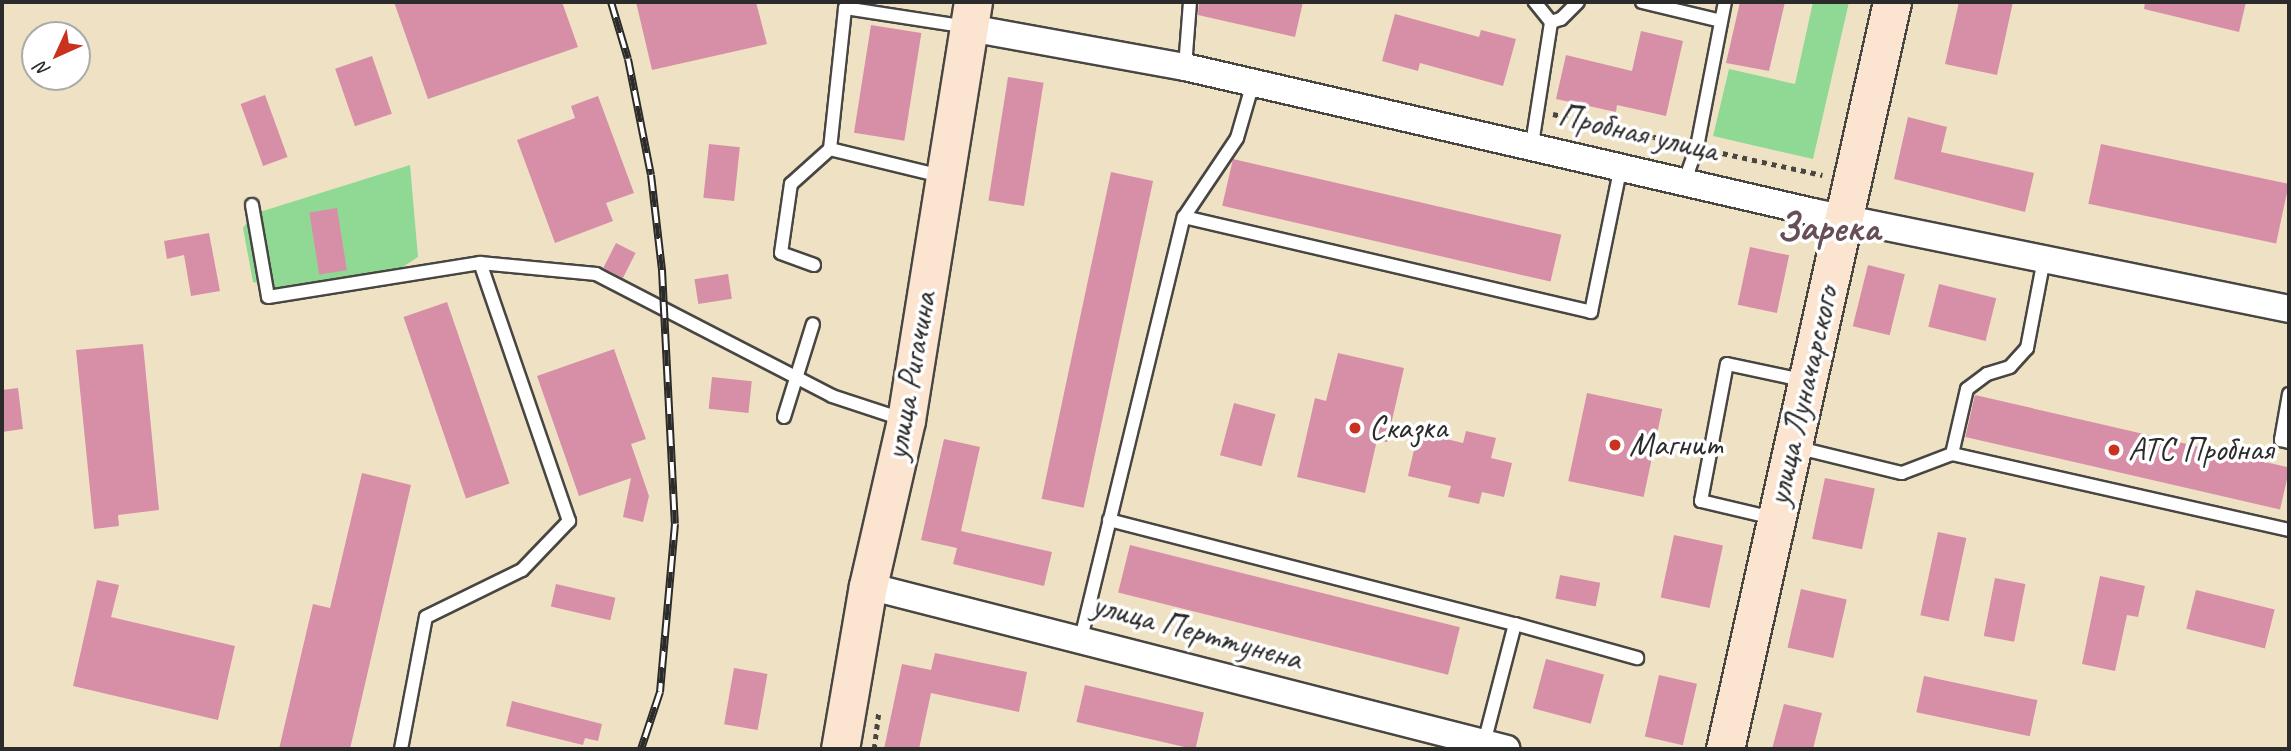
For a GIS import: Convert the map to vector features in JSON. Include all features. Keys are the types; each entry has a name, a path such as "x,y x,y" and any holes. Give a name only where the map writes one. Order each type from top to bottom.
{"street":[{"name":"улица Луначарского","path":"1725,749 1892,2"},
{"name":"Пробная улица","path":"972,15 1253,83 1622,165 1843,219 2289,309"},
{"name":"улица Ригачина","path":"840,749 868,586 906,420 948,177 972,15"},
{"name":"улица Перттунена","path":"868,586 1081,638 1495,746"}],"lane":[{"path":"1185,67 1190,2"},
{"path":"1535,2 1551,22"},
{"path":"1532,144 1551,22 1578,2"},
{"path":"1642,2 1721,21"},
{"path":"1685,180 1697,147 1725,2"},
{"path":"814,265 781,253 791,184 830,149 845,8 972,15"},
{"path":"1081,638 1184,217 1237,138 1253,83"},
{"path":"830,149 948,177"},
{"path":"1184,217 1591,312 1622,165"},
{"path":"252,205 268,297 480,263 596,274 832,396 906,420"},
{"path":"1952,454 1967,388 1987,374 2010,367 2027,348 2044,259"},
{"path":"401,749 426,617 522,570 569,521 480,263"},
{"path":"784,417 813,324"},
{"path":"1776,519 1701,501 1727,364 1806,381"},
{"path":"2289,394 2281,440 2289,442"},
{"path":"1791,446 1902,473 1952,454 2289,530"},
{"path":"1109,520 1637,658"},
{"path":"1495,746 1515,624"}],"green space":[{"path":"1813,2 1849,2 1813,159 1713,136 1729,69 1795,84"},
{"path":"410,165 418,257 398,270 275,288 253,282 243,228 253,214"}],"building":[{"path":"394,2 562,2 578,47 428,99"},
{"path":"636,2 756,2 767,44 652,70"},
{"path":"1199,2 1303,2 1295,37 1198,15"},
{"path":"1740,2 1785,2 1769,71 1726,63"},
{"path":"1959,2 2013,2 1997,75 1945,64"},
{"path":"2145,2 2246,2 2239,32 2144,9"},
{"path":"1395,14 1479,37 1481,30 1516,39 1503,86 1420,63 1418,71 1382,61"},
{"path":"871,25 921,33 904,141 854,133"},
{"path":"1641,31 1683,41 1666,116 1617,105 1616,112 1556,99 1566,55 1632,71"},
{"path":"372,56 392,114 355,126 335,69"},
{"path":"1008,77 1044,83 1024,206 988,200"},
{"path":"265,95 288,157 263,166 241,104"},
{"path":"598,96 634,193 606,203 613,221 555,243 517,140 575,118 571,106"},
{"path":"1908,117 1947,127 1941,152 2034,173 2025,212 1894,179"},
{"path":"709,144 740,147 734,201 703,198"},
{"path":"2101,144 2289,184 2276,244 2088,204"},
{"path":"1233,159 1561,235 1551,282 1222,206"},
{"path":"1111,172 1153,181 1084,508 1042,499"},
{"path":"337,208 347,270 319,275 309,212"},
{"path":"209,233 220,291 191,296 184,255 167,259 164,241"},
{"path":"616,243 636,253 623,278 603,268"},
{"path":"1750,247 1789,255 1777,313 1738,305"},
{"path":"1868,265 1905,274 1890,335 1853,326"},
{"path":"728,274 732,299 698,304 694,279"},
{"path":"1939,284 1996,298 1986,341 1928,327"},
{"path":"447,302 510,484 466,499 404,317"},
{"path":"143,344 159,510 118,515 119,526 94,529 76,350"},
{"path":"614,349 646,439 631,444 649,496 643,522 623,517 631,478 579,496 537,376"},
{"name":"Сказка","path":"1338,353 1404,368 1387,442 1377,440 1365,493 1297,477 1315,398 1326,401"},
{"path":"712,377 752,381 748,413 709,409"},
{"path":"18,388 23,429 2,432 2,390"},
{"name":"Магнит","path":"1587,393 1662,409 1644,497 1568,481"},
{"name":"АТС Пробная","path":"1975,395 2289,467 2280,510 1965,437"},
{"path":"1234,403 1276,414 1262,466 1220,455"},
{"path":"1466,431 1496,438 1491,458 1512,463 1504,497 1482,492 1479,504 1448,497 1451,486 1408,476 1418,432 1463,443"},
{"path":"944,439 980,447 961,531 1052,552 1044,586 953,564 957,548 921,540"},
{"path":"362,473 411,485 350,749 279,749 313,604 330,608"},
{"path":"1825,478 1875,489 1862,549 1812,539"},
{"path":"1938,532 1966,538 1949,621 1920,615"},
{"path":"1674,535 1723,545 1710,608 1661,598"},
{"path":"1130,545 1460,627 1448,675 1118,593"},
{"path":"1560,575 1600,583 1596,606 1555,599"},
{"path":"2100,576 2145,586 2138,617 2127,615 2115,671 2082,664"},
{"path":"1995,578 2025,584 2014,642 1984,636"},
{"path":"97,580 119,585 111,617 235,646 218,720 73,686"},
{"path":"556,584 615,598 610,620 551,606"},
{"path":"1801,589 1847,600 1833,658 1788,647"},
{"path":"2196,590 2275,610 2265,648 2186,629"},
{"path":"935,653 1027,672 1019,712 931,693 919,749 884,749 902,664 931,670"},
{"path":"1546,659 1604,675 1591,724 1533,708"},
{"path":"734,668 767,674 758,730 724,724"},
{"path":"1659,675 1697,684 1683,745 1645,736"},
{"path":"1924,676 2037,700 2030,736 1916,712"},
{"path":"1085,685 1204,712 1195,749 1076,722"},
{"path":"512,701 602,724 598,741 585,738 583,745 506,726"},
{"path":"1784,704 1822,713 1813,749 1772,749"}],"railway":[{"path":"611,2 628,59 651,175 662,270 675,524 660,692 641,749"}],"place":[{"name":"Сказка","path":"1355,428"},
{"name":"Магнит","path":"1615,445"},
{"name":"АТС Пробная","path":"2114,450"}],"district":[{"name":"Зарека","path":"1828,227"}]}
